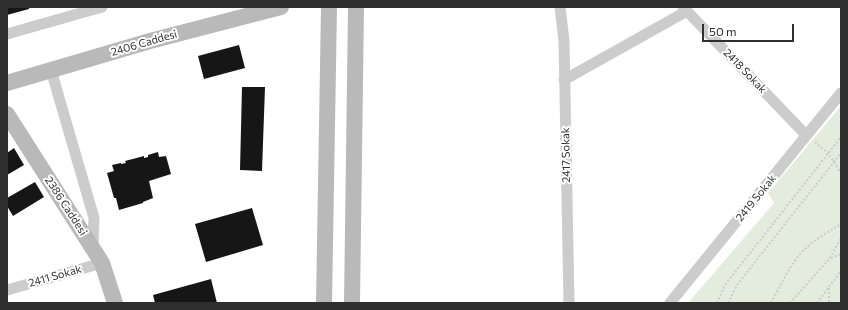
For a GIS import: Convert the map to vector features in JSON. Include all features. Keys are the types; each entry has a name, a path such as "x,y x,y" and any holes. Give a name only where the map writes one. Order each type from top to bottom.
{"main road":[{"name":"2406 Caddesi","path":"7,83 150,41 281,7"},
{"path":"324,303 329,7"},
{"path":"352,303 356,7"},
{"name":"2386 Caddesi","path":"7,114 102,263 115,303"}],"street":[{"path":"7,34 102,7"},
{"name":"2417 Sokak","path":"560,7 564,41 569,303"},
{"path":"564,80 685,9"},
{"name":"2418 Sokak","path":"685,9 806,135"},
{"path":"51,70 94,218 93,248"},
{"name":"2419 Sokak","path":"670,303 841,93"},
{"name":"2411 Sokak","path":"7,290 102,263"}],"path":[{"path":"806,135 828,153 841,173"},
{"path":"717,303 725,285 841,136"},
{"path":"728,303 737,285 841,152"},
{"path":"771,303 784,278 801,253 819,238 841,224"},
{"path":"790,303 808,285 830,258 841,238"},
{"path":"830,258 841,254"},
{"path":"816,303 841,271"},
{"path":"829,287 829,303"}],"shaded area":[{"path":"841,106 841,303 688,303 774,203 768,193"}],"building":[{"path":"7,7 29,7 29,9 7,15"},
{"path":"239,45 245,68 204,79 198,56"},
{"path":"242,87 265,87 262,171 240,170"},
{"path":"14,148 24,165 7,175 7,153"},
{"path":"158,152 159,157 166,156 171,174 149,181 153,198 143,203 119,210 107,173 114,171 112,165 126,163 125,161 144,156 144,158 148,157 148,155"},
{"path":"35,182 44,197 13,216 7,206 7,198"},
{"path":"252,208 263,245 206,262 195,224"},
{"path":"211,279 217,303 155,303 153,295"}]}
